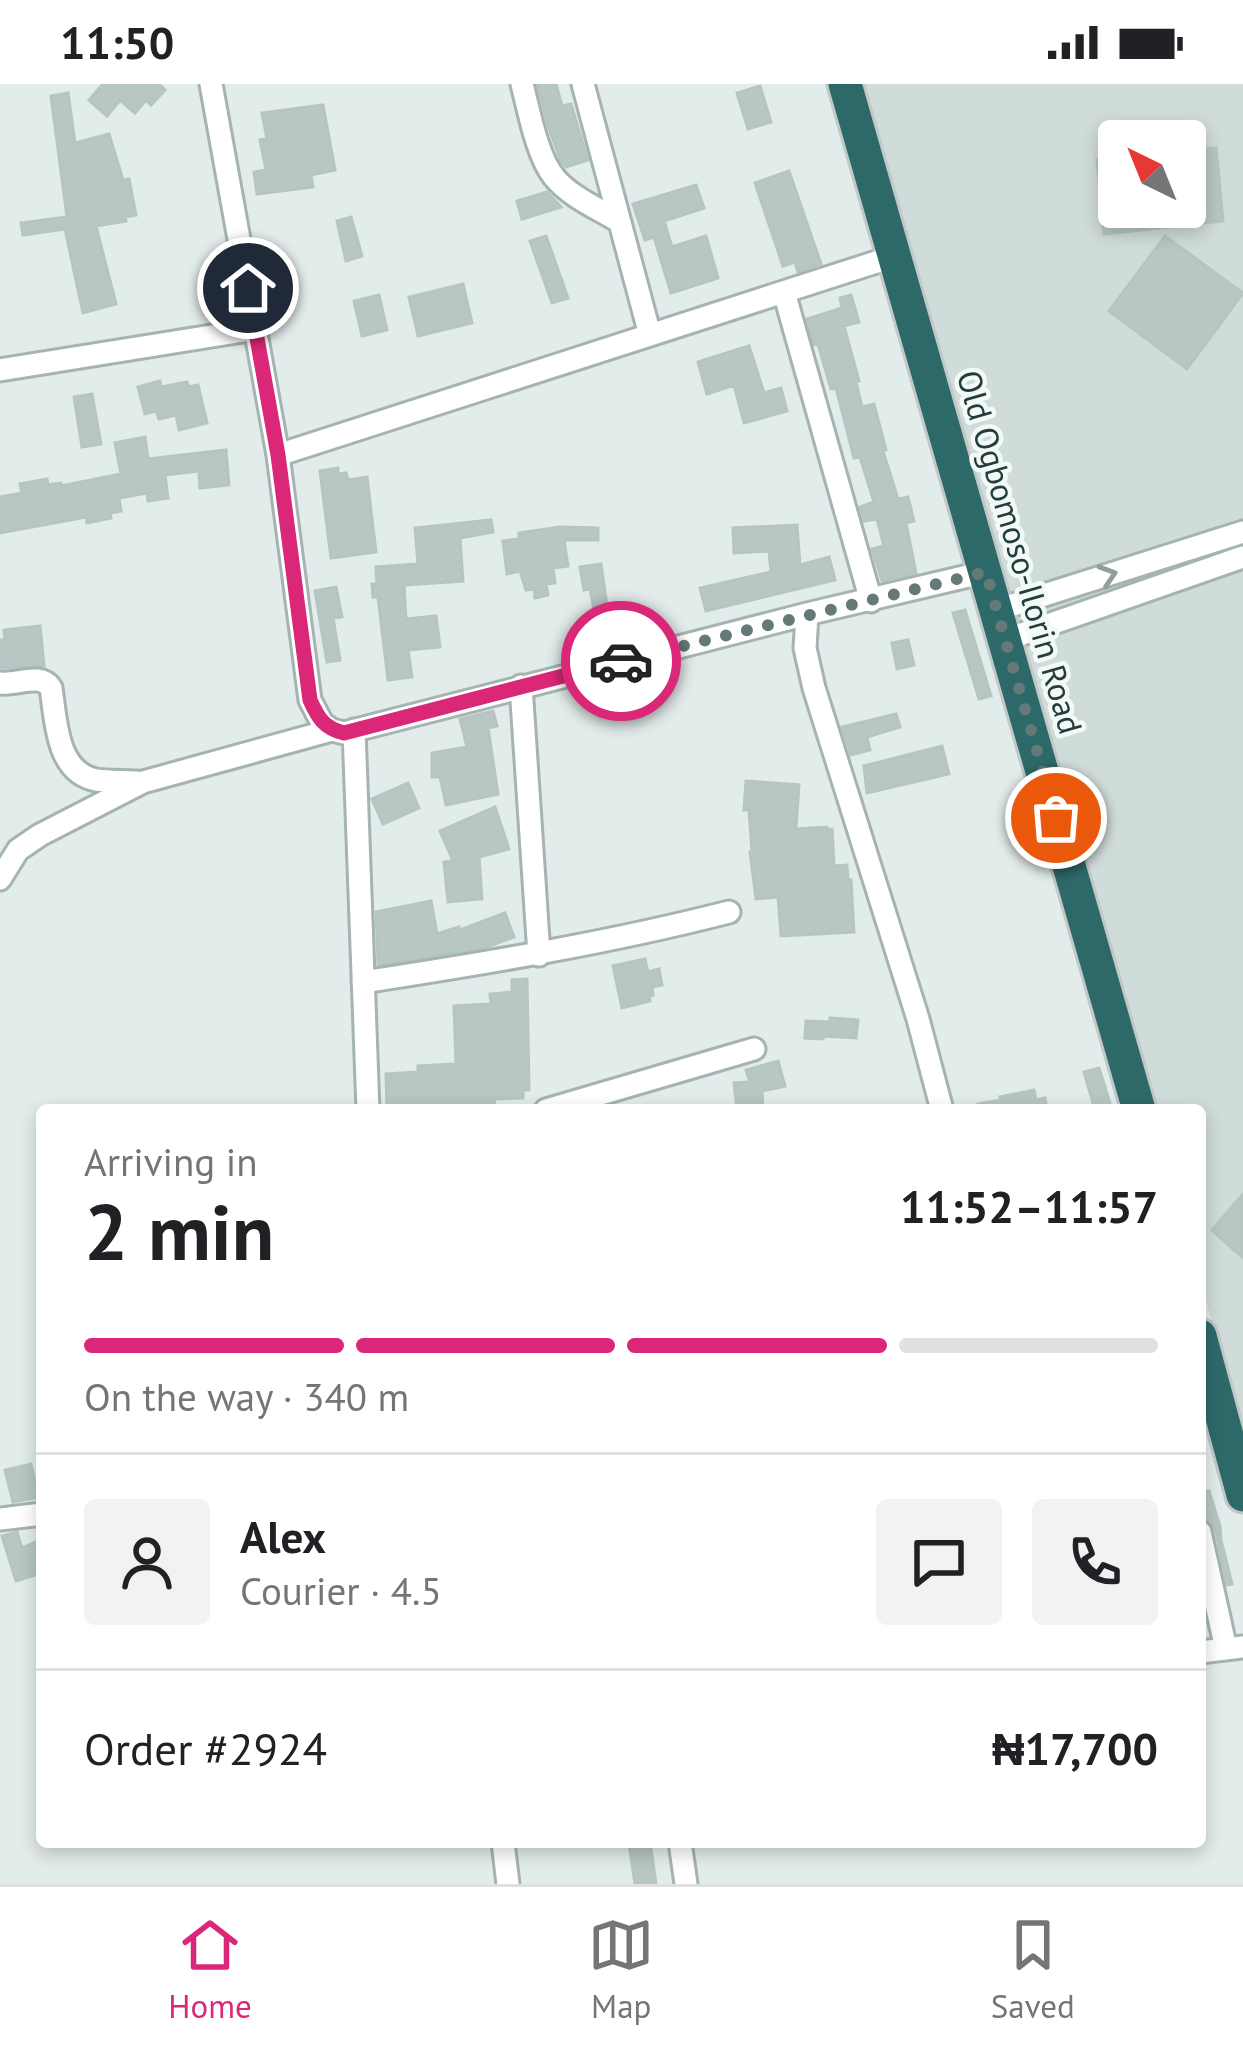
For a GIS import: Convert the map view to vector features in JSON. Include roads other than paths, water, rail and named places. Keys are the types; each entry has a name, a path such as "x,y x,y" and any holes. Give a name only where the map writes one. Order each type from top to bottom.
{"highway":[{"name":"Old Ogbomoso-Ilorin Road","path":"845,84 1137,1104"},
{"path":"1206,1358 1242,1492"}],"street":[{"path":"211,84 278,455 310,700 322,723 343,730"},
{"path":"522,84 551,174 566,189 620,222"},
{"path":"583,84 650,335"},
{"path":"278,455 895,256"},
{"path":"784,292 871,601"},
{"path":"0,370 255,329"},
{"path":"1001,625 1243,532"},
{"path":"1001,625 1243,557"},
{"path":"0,879 18,850 40,835 143,782 986,572"},
{"path":"807,614 805,649 814,688 940,1104"},
{"path":"0,683 46,681 62,751 82,775 143,782"},
{"path":"521,686 539,955"},
{"path":"343,730 368,1104"},
{"path":"363,982 539,955 729,912"},
{"path":"566,1104 754,1049"},
{"path":"0,1519 36,1515"},
{"path":"1206,1552 1234,1648"},
{"path":"504,1848 508,1884"},
{"path":"681,1848 686,1884"}]}
